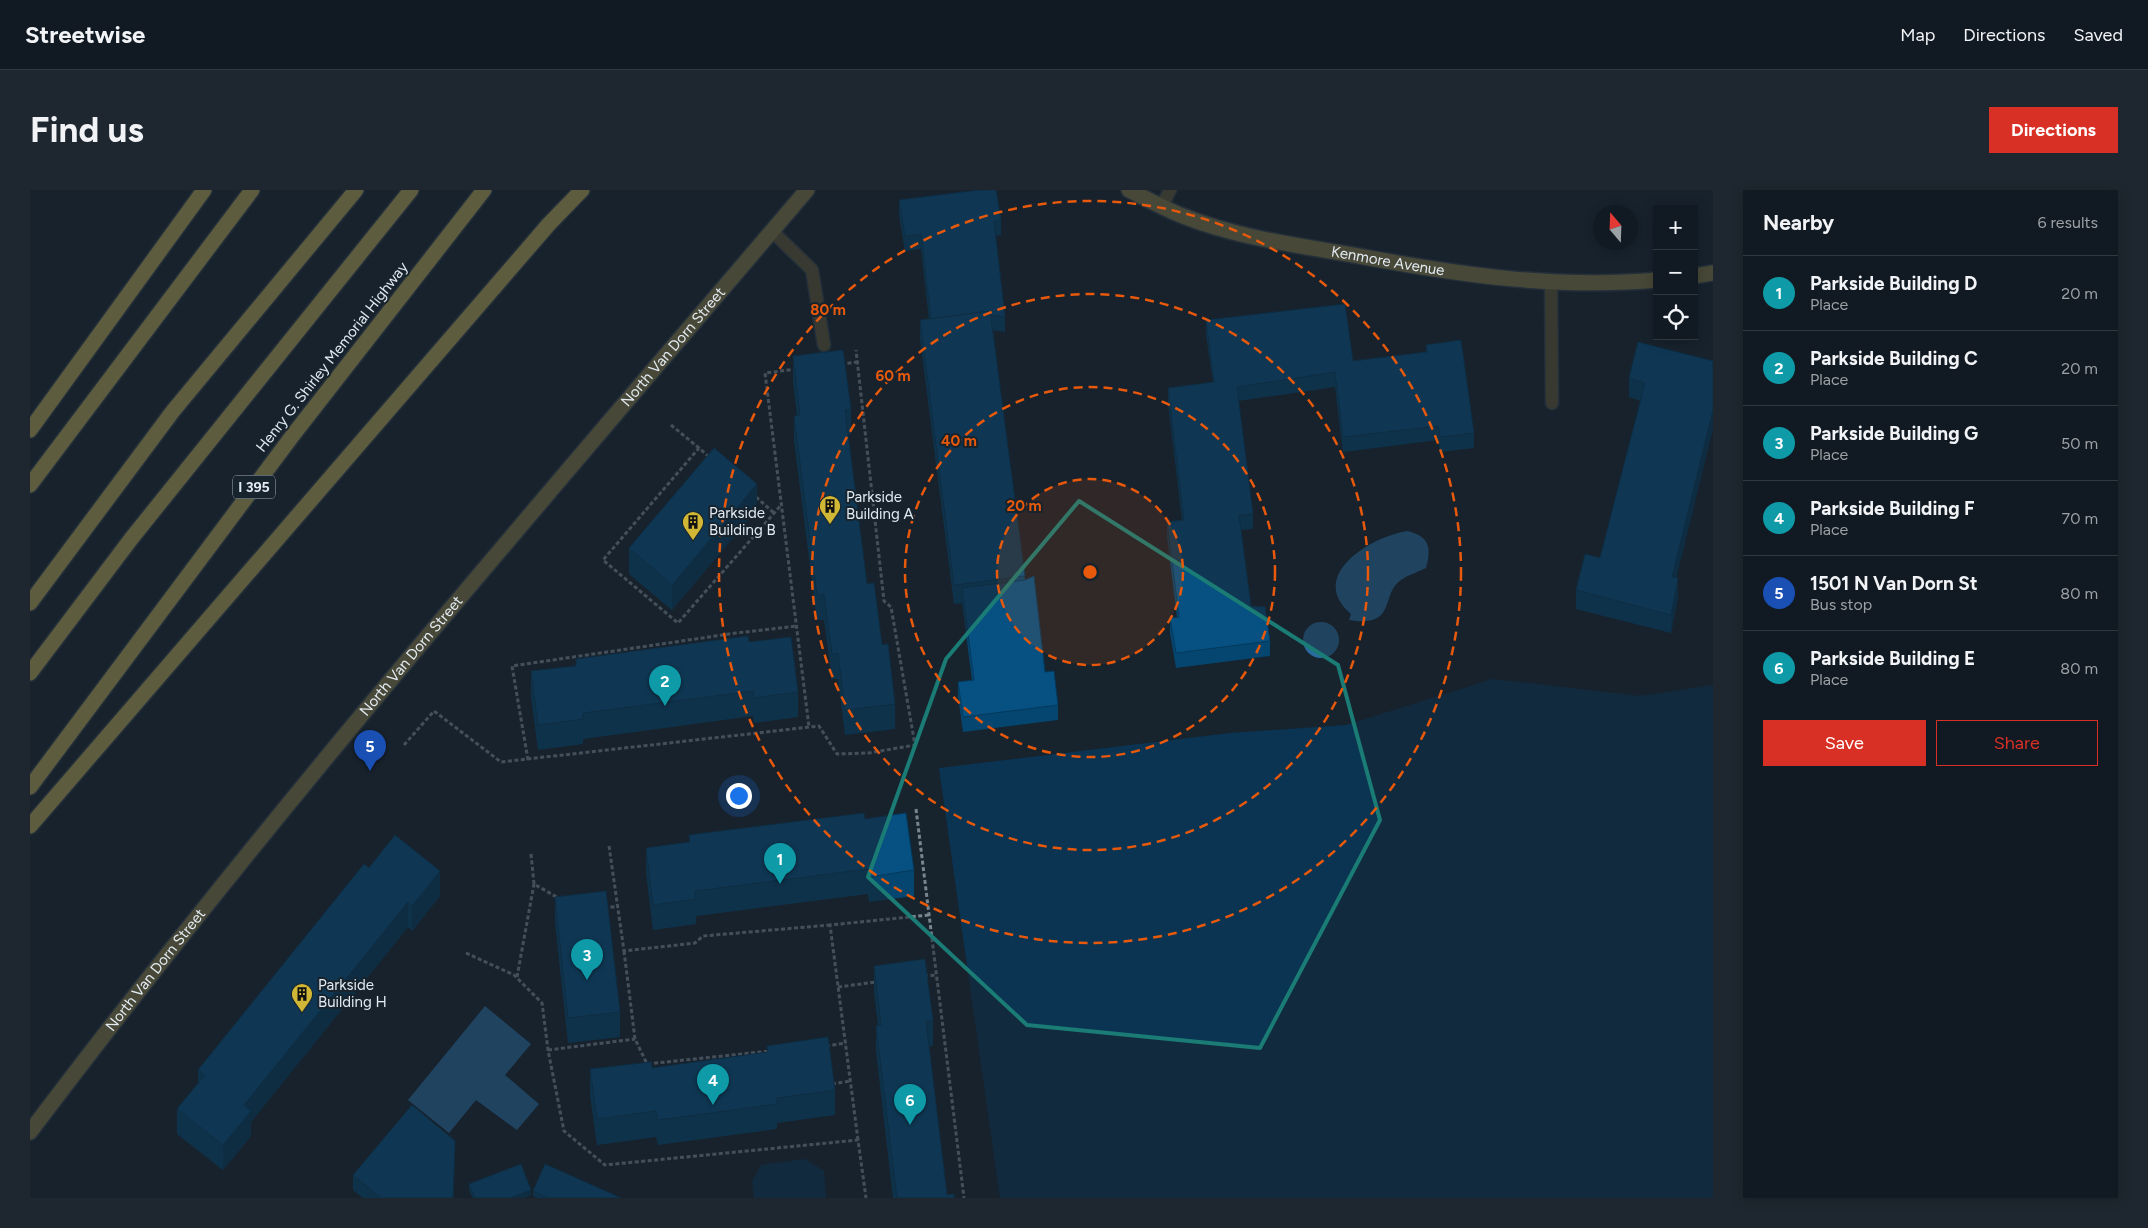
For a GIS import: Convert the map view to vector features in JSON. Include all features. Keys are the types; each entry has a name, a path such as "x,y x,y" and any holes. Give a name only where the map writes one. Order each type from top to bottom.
{"highway":[{"path":"30,430 204,190"},
{"path":"30,485 252,190"},
{"path":"30,603 173,411 356,190"},
{"path":"30,673 131,539 410,190"},
{"name":"Henry G. Shirley Memorial Highway","path":"30,787 293,435 484,190"},
{"path":"30,826 549,224 582,190"}],"main road":[{"name":"North Van Dorn Street","path":"30,1132 234,871 318,769 807,190"},
{"name":"Kenmore Avenue","path":"1129,190 1183,216 1244,235 1441,271 1552,284 1617,284 1653,280"},
{"path":"1698,275 1713,273"}],"lane":[{"path":"1162,206 1170,190"},
{"path":"772,231 812,270 824,345"},
{"path":"1552,284 1552,403"}],"path":[{"path":"404,745 434,711 501,762 819,726 837,754 869,753 915,746 891,607 884,601 856,350"},
{"path":"838,364 858,362"},
{"path":"803,368 765,373 810,727"},
{"path":"671,425 714,461"},
{"path":"699,448 603,560 678,623 782,504"},
{"path":"751,494 774,513"},
{"path":"528,760 512,666 736,633 797,626"},
{"path":"916,809 964,1198"},
{"path":"609,846 636,1039 647,1064 773,1051"},
{"path":"516,978 534,884 531,854"},
{"path":"534,884 567,903"},
{"path":"601,907 618,907"},
{"path":"624,951 695,943 704,936 929,915"},
{"path":"830,924 866,1198"},
{"path":"466,953 516,978 542,1002 548,1050 564,1131 604,1165 858,1140"},
{"path":"917,977 937,975"},
{"path":"838,986 878,982"},
{"path":"548,1050 636,1039"},
{"path":"821,1046 846,1043"},
{"path":"831,1084 850,1081"}],"highlighted area":[{"path":"1079,501 1338,665 1380,820 1260,1048 1027,1025 868,877 946,659"}],"shaded area":[{"path":"1408,531 1421,536 1427,544 1429,554 1426,568 1404,578 1395,586 1381,615 1375,619 1364,621 1349,620 1351,614 1339,599 1336,585 1340,572 1349,560 1362,549 1393,534"},
{"path":"1321,622 1334,627 1339,640 1334,653 1321,658 1308,653 1303,640 1308,627"},
{"path":"1493,679 1640,696 1713,685 1713,1198 1000,1198 939,768 1230,733 1346,725"},
{"path":"485,1006 531,1044 505,1075 539,1104 517,1130 476,1100 449,1133 408,1100"},
{"path":"805,1159 824,1171 826,1198 754,1198 752,1181 761,1165"}],"building":[{"path":"979,190 996,190 1001,220 994,221 1005,317 991,315 990,311 931,319 921,234 905,236 899,200"},
{"path":"1345,304 1353,361 1427,352 1426,345 1461,340 1474,433 1440,437 1438,426 1343,437 1335,372 1237,387 1253,514 1239,515 1251,606 1265,607 1270,641 1176,653 1170,618 1179,617 1167,522 1184,520 1168,388 1214,382 1206,320"},
{"path":"990,311 1025,576 954,585 920,320"},
{"path":"1638,342 1713,361 1713,410 1672,577 1678,578 1671,615 1576,590 1585,554 1600,558 1645,383 1629,378"},
{"name":"Parkside Building A","path":"843,350 851,409 845,410 867,584 874,583 882,645 888,644 895,704 845,710 838,653 832,654 824,594 817,595 794,416 800,415 793,356"},
{"name":"Parkside Building B","path":"714,448 757,484 672,585 629,548"},
{"path":"1034,576 1045,672 1054,671 1058,705 963,717 958,682 974,680 962,588 1025,580"},
{"path":"748,636 749,642 791,637 798,692 754,698 753,691 583,713 583,719 538,725 531,671 576,666 576,659"},
{"path":"864,813 865,819 906,813 914,870 869,877 868,869 695,891 696,899 653,905 646,848 690,842 689,835"},
{"name":"Parkside Building H","path":"395,835 440,871 412,906 408,902 244,1105 251,1111 223,1145 177,1109 205,1075 198,1070 364,864 369,868"},
{"path":"606,891 620,1012 568,1018 555,897"},
{"path":"925,959 933,1021 926,1021 947,1195 954,1194 954,1198 897,1198 876,1026 881,1025 874,966"},
{"path":"828,1037 835,1090 777,1098 777,1104 658,1120 656,1111 597,1119 590,1069 651,1062 652,1068 768,1052 767,1046"},
{"path":"412,1105 455,1141 453,1198 381,1198 353,1175"},
{"path":"521,1164 531,1190 510,1198 475,1198 469,1184"},
{"path":"545,1164 621,1198 548,1198 533,1191"}],"place":[{"name":"Parkside Building A","path":"830,525"},
{"name":"Parkside Building B","path":"693,541"},
{"name":"Parkside Building C","path":"665,706"},
{"name":"1501 N Van Dorn St","path":"370,771"},
{"name":"Parkside Building D","path":"780,884"},
{"name":"Parkside Building G","path":"587,980"},
{"name":"Parkside Building H","path":"302,1013"},
{"name":"Parkside Building F","path":"713,1105"},
{"name":"Parkside Building E","path":"910,1125"}]}
